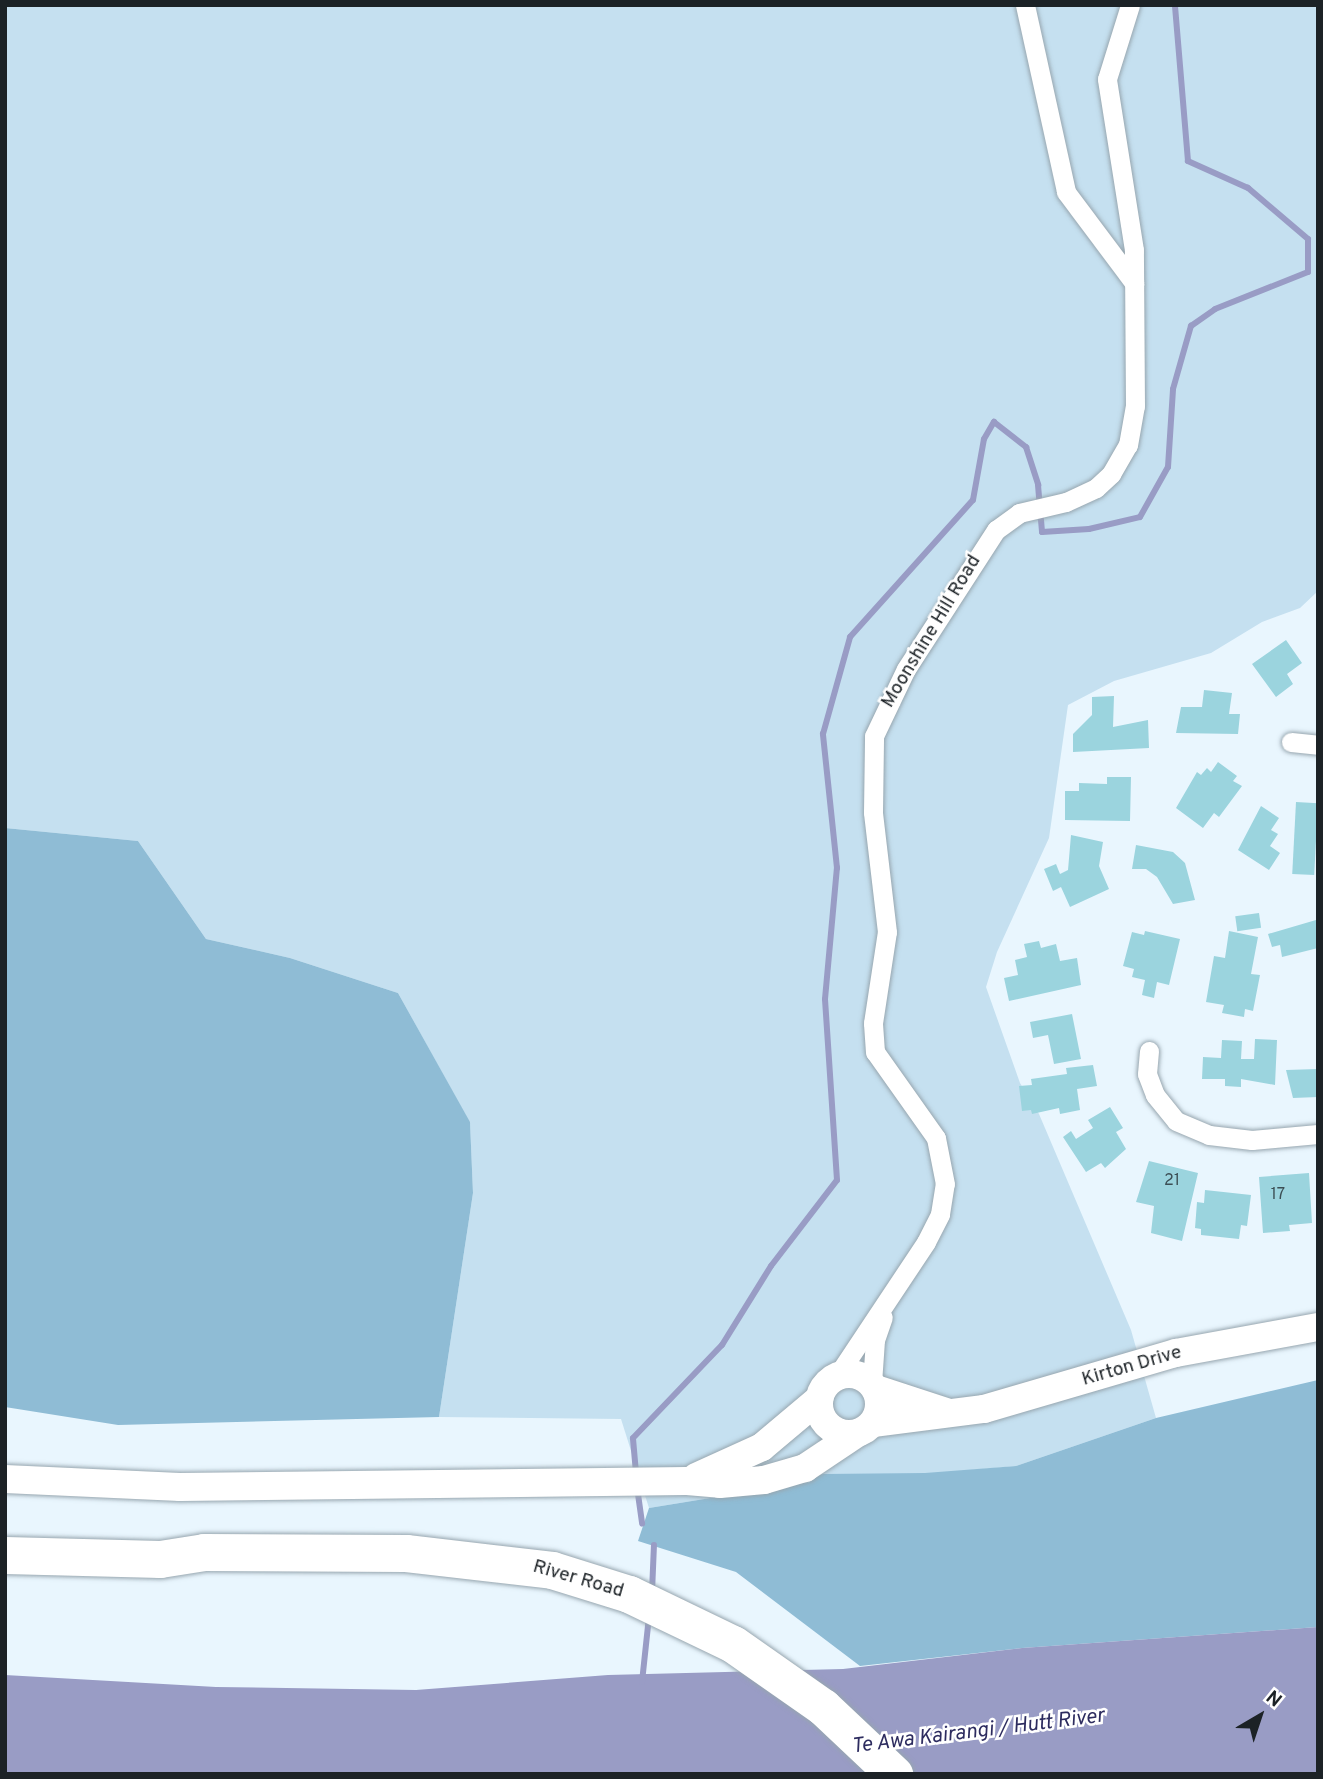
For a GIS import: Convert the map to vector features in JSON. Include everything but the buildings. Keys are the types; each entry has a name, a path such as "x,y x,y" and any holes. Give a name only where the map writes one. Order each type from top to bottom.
{"highway":[{"name":"River Road","path":"5,1532 204,1552 459,1556 540,1568 592,1583 680,1616 763,1662 823,1707 894,1774"},
{"name":"River Road","path":"5,1555 160,1559 204,1552"}],"street":[{"path":"1025,5 1066,192 1134,283"},
{"name":"Moonshine Hill Road","path":"874,1386 875,1340 886,1309 936,1223 945,1184 936,1138 875,1052 873,1023 887,932 873,812 874,736 906,669 989,539 1002,524 1025,511 1096,488 1111,474 1128,445 1135,406 1134,250 1107,79 1130,5"},
{"path":"1291,742 1318,745"},
{"path":"1149,1051 1147,1074 1155,1096 1176,1121 1209,1135 1252,1140 1318,1133"},
{"name":"Moonshine Hill Road","path":"837,1376 865,1332 886,1309"},
{"name":"Kirton Drive","path":"864,1428 1031,1397 1176,1353 1318,1327"},
{"path":"5,1479 180,1487 608,1484 676,1481 720,1484 784,1475 821,1461 864,1428 879,1407 874,1386 856,1374 837,1376 819,1399 762,1447 676,1481"},
{"name":"Kirton Drive","path":"874,1386 948,1413"},
{"path":"819,1399 828,1426 864,1428"}],"shaded area":[{"path":"5,5 1318,5 1318,591 1300,608 1262,622 1211,653 1114,681 1068,705 1049,838 997,952 986,987 1020,1083 1039,1114 1131,1330 1156,1418 1016,1466 772,1488 649,1508 621,1419 439,1417 473,1193 470,1123 398,993 290,958 206,939 138,841 5,828"},
{"path":"5,828 138,841 206,939 290,958 398,993 470,1122 473,1193 439,1417 118,1425 5,1407"},
{"path":"1318,1380 1318,1627 1022,1648 860,1666 736,1572 638,1541 649,1508 772,1488 823,1474 925,1473 1016,1466 1156,1418"}],"water":[{"name":"Te Awa Kairangi / Hutt River","path":"1318,1627 1318,1772 1311,1774 5,1774 5,1675 216,1687 416,1690 608,1675 843,1669 1022,1648"}],"waterway":[{"path":"636,1473 633,1438 722,1345 771,1266 837,1180 825,999 837,868 823,734 850,637 973,500 984,439 994,422 1026,447 1038,485 1042,532 1089,529 1140,517 1168,467 1173,389 1191,326 1215,309 1308,272 1308,239 1248,188 1188,161 1175,5"},
{"path":"637,1487 642,1524"},
{"path":"652,1592 654,1545"},
{"path":"642,1682 649,1617"}]}
